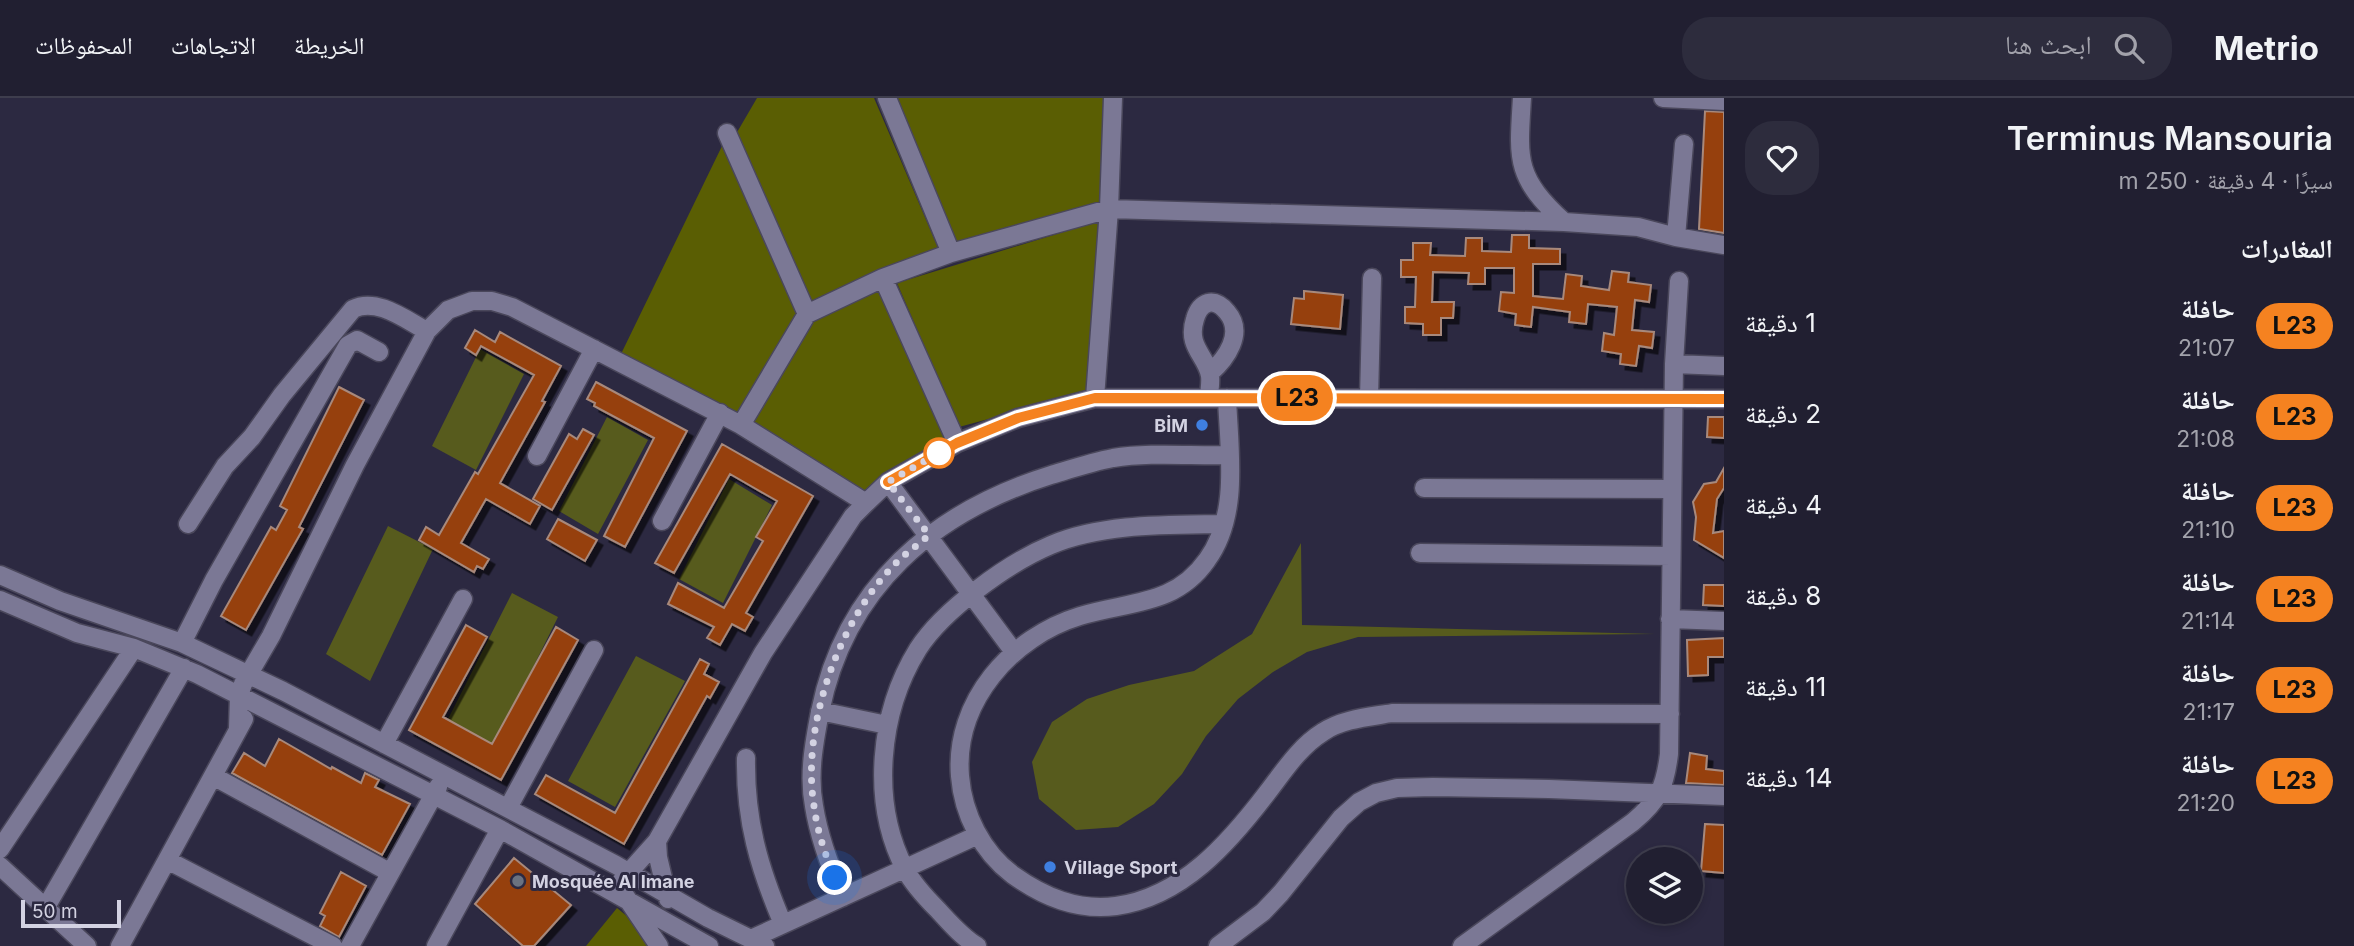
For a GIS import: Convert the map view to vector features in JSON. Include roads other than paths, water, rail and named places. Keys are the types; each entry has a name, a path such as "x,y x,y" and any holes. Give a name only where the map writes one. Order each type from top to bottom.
{"street":[{"path":"887,98 951,253"},
{"path":"1095,398 1109,209 1113,98"},
{"path":"1522,98 1521,163 1526,178 1538,197 1564,222"},
{"path":"1663,98 1724,101"},
{"path":"727,133 807,314"},
{"path":"1676,237 1684,144"},
{"path":"741,425 807,314 883,278 951,253 1109,209 1564,222 1638,227 1724,245"},
{"path":"883,278 957,443"},
{"path":"1369,398 1372,278"},
{"path":"1469,944 1633,822 1661,794 1669,754 1672,398 1679,281"},
{"path":"120,946 238,728 271,636 355,465 427,331 448,310 472,301 492,301 512,307 741,425 866,503"},
{"path":"188,524 225,466 252,437 282,394 353,309 360,305 379,307 427,331"},
{"path":"182,643 214,580 348,345 356,340 379,352"},
{"path":"537,456 594,349"},
{"path":"1674,364 1724,366"},
{"path":"1210,373 1218,398 1229,455 1229,498 1217,543 1201,569 1172,593 1076,617 1047,630 1014,652 989,679 973,705 959,748 960,778 966,812 978,835 1002,867 1028,886 1054,900 1085,907 1116,906 1153,896 1203,865 1233,836 1307,744 1325,730 1344,723 1391,713 1670,714"},
{"path":"659,946 621,887 622,880 657,841 763,653 853,516 888,482 957,443 1018,418 1095,398 1724,399"},
{"path":"662,521 720,414"},
{"path":"843,897 827,859 813,804 811,771 815,733 829,674 855,617 895,564 929,535 960,514 1026,483 1113,458 1229,455"},
{"path":"888,482 1014,652"},
{"path":"1424,488 1672,489"},
{"path":"977,946 924,896 905,868 886,804 883,776 887,725 898,688 919,649 939,623 972,594 1050,545 1073,538 1144,526 1224,524"},
{"path":"1420,553 1671,556"},
{"path":"0,575 60,601 182,643 255,678 630,872 667,895 758,943 783,924 978,835"},
{"path":"384,744 463,599"},
{"path":"0,600 77,633 134,648 184,668 500,829 709,946"},
{"path":"1670,619 1724,621"},
{"path":"0,849 134,648"},
{"path":"508,808 594,650"},
{"path":"46,907 184,668"},
{"path":"820,711 887,725"},
{"path":"746,758 746,799 752,834 764,880 783,924"},
{"path":"350,946 445,775"},
{"path":"213,776 389,872"},
{"path":"1218,946 1263,912 1281,894 1341,818 1376,793 1397,788 1433,787 1724,796"},
{"path":"436,946 500,829"},
{"path":"657,841 658,857 670,905 666,946"},
{"path":"167,860 333,946"},
{"path":"0,866 87,946"}],"place":[{"name":"BİM","path":"1202,425"},
{"name":"Village Sport","path":"1050,867"},
{"name":"Mosquée Al Imane","path":"518,881"}]}
